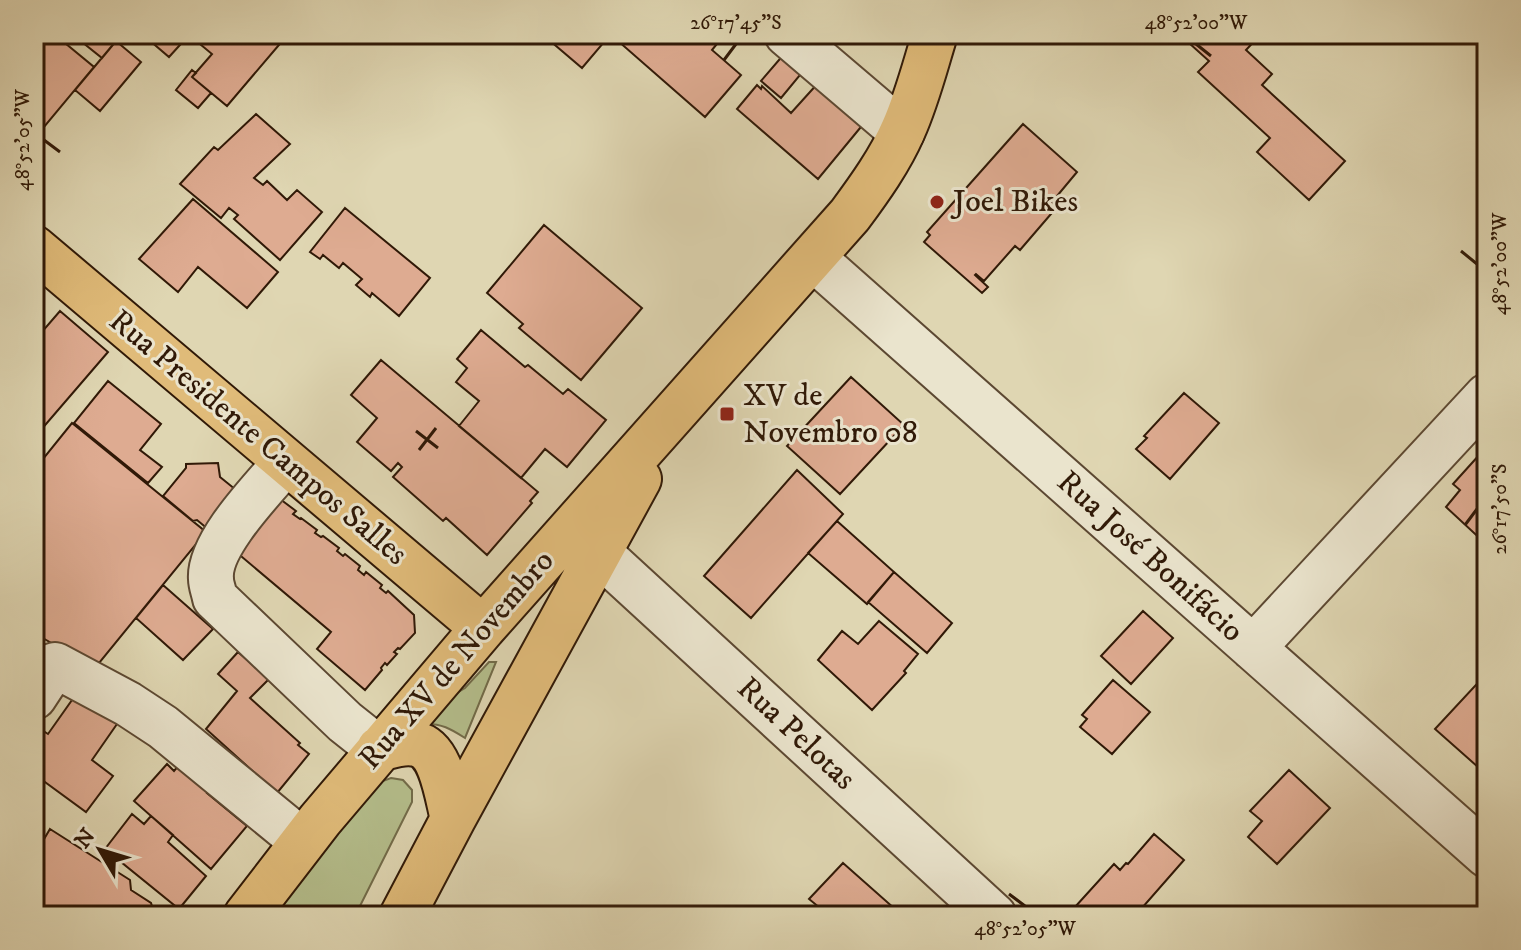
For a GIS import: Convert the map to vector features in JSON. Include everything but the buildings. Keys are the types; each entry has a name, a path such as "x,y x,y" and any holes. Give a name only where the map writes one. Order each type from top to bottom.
{"main road":[{"name":"Rua XV de Novembro","path":"246,916 302,841 483,628 850,215 877,178 902,132 935,34"},
{"name":"Rua Presidente Campos Salles","path":"36,255 483,628"},
{"name":"Rua XV de Novembro","path":"402,916 676,410"},
{"path":"379,749 405,743 420,744 432,753 442,774 453,819"}],"street":[{"path":"787,34 902,132"},
{"name":"Rua José Bonifácio","path":"813,258 1487,855"},
{"path":"1253,648 1487,396"},
{"path":"286,462 223,540 211,570 215,598 345,722 379,749"},
{"name":"Rua Pelotas","path":"599,553 994,916"},
{"path":"34,697 55,665 163,727 302,841"}],"green space":[{"path":"489,662 496,662 465,738 446,727 424,724 437,705 465,688"},
{"path":"391,778 403,780 412,790 412,802 355,916 268,916 380,782"}],"place":[{"name":"Joel Bikes","path":"937,202"},
{"name":"XV de Novembro 08","path":"727,414"}]}
